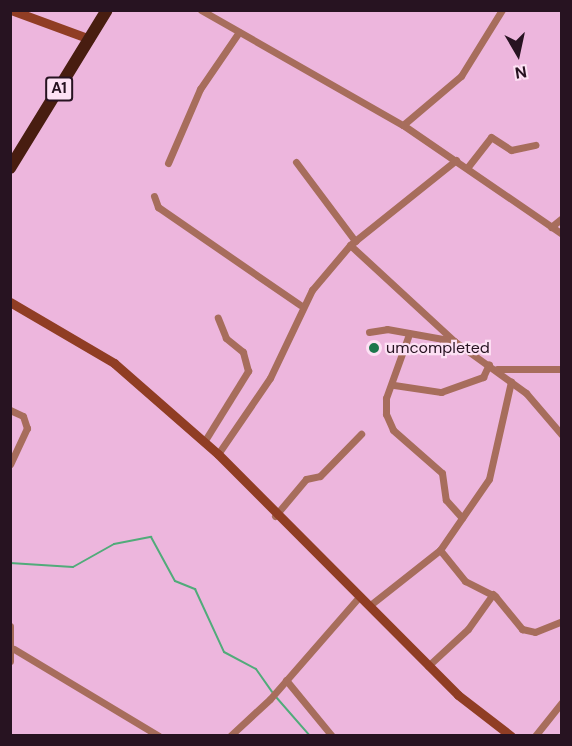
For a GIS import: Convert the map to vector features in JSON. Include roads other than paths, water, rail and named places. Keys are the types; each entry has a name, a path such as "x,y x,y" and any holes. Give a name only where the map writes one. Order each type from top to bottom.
{"highway":[{"name":"A1","path":"10,168 107,10"}],"street":[{"path":"11,10 90,39"},
{"path":"201,10 403,125 561,234"},
{"path":"403,125 461,76 502,10"},
{"path":"168,164 200,89 239,32"},
{"path":"467,168 491,137 511,150 535,145"},
{"path":"218,454 270,378 300,305 352,243 456,160"},
{"path":"296,162 352,243 454,341 497,369 550,416 561,435"},
{"path":"154,196 158,207 300,305"},
{"path":"551,227 561,218"},
{"path":"10,302 114,363 218,454 275,516 428,666 511,735"},
{"path":"204,441 248,371 243,352 226,338 218,318"},
{"path":"369,332 387,329 408,337 454,341"},
{"path":"408,337 394,385 385,404 390,426 442,473 446,500 462,518"},
{"path":"394,385 441,393 483,377 489,364"},
{"path":"497,369 561,369"},
{"path":"369,606 440,550 489,479 511,381"},
{"path":"10,410 23,416 27,428 10,464"},
{"path":"275,516 306,479 320,476 361,434"},
{"path":"440,550 465,581 493,594 528,632 561,621"},
{"path":"428,666 468,629 493,594"},
{"path":"234,734 270,699 358,598"},
{"path":"10,626 14,649 10,661"},
{"path":"14,649 159,735"},
{"path":"286,680 332,735"},
{"path":"535,735 561,702"}],"waterway":[{"path":"10,563 73,567 114,544 151,537 175,581 195,589 224,652 256,669 272,692"},
{"path":"276,697 310,736"}],"place":[{"name":"umcompleted","path":"374,348"}]}
